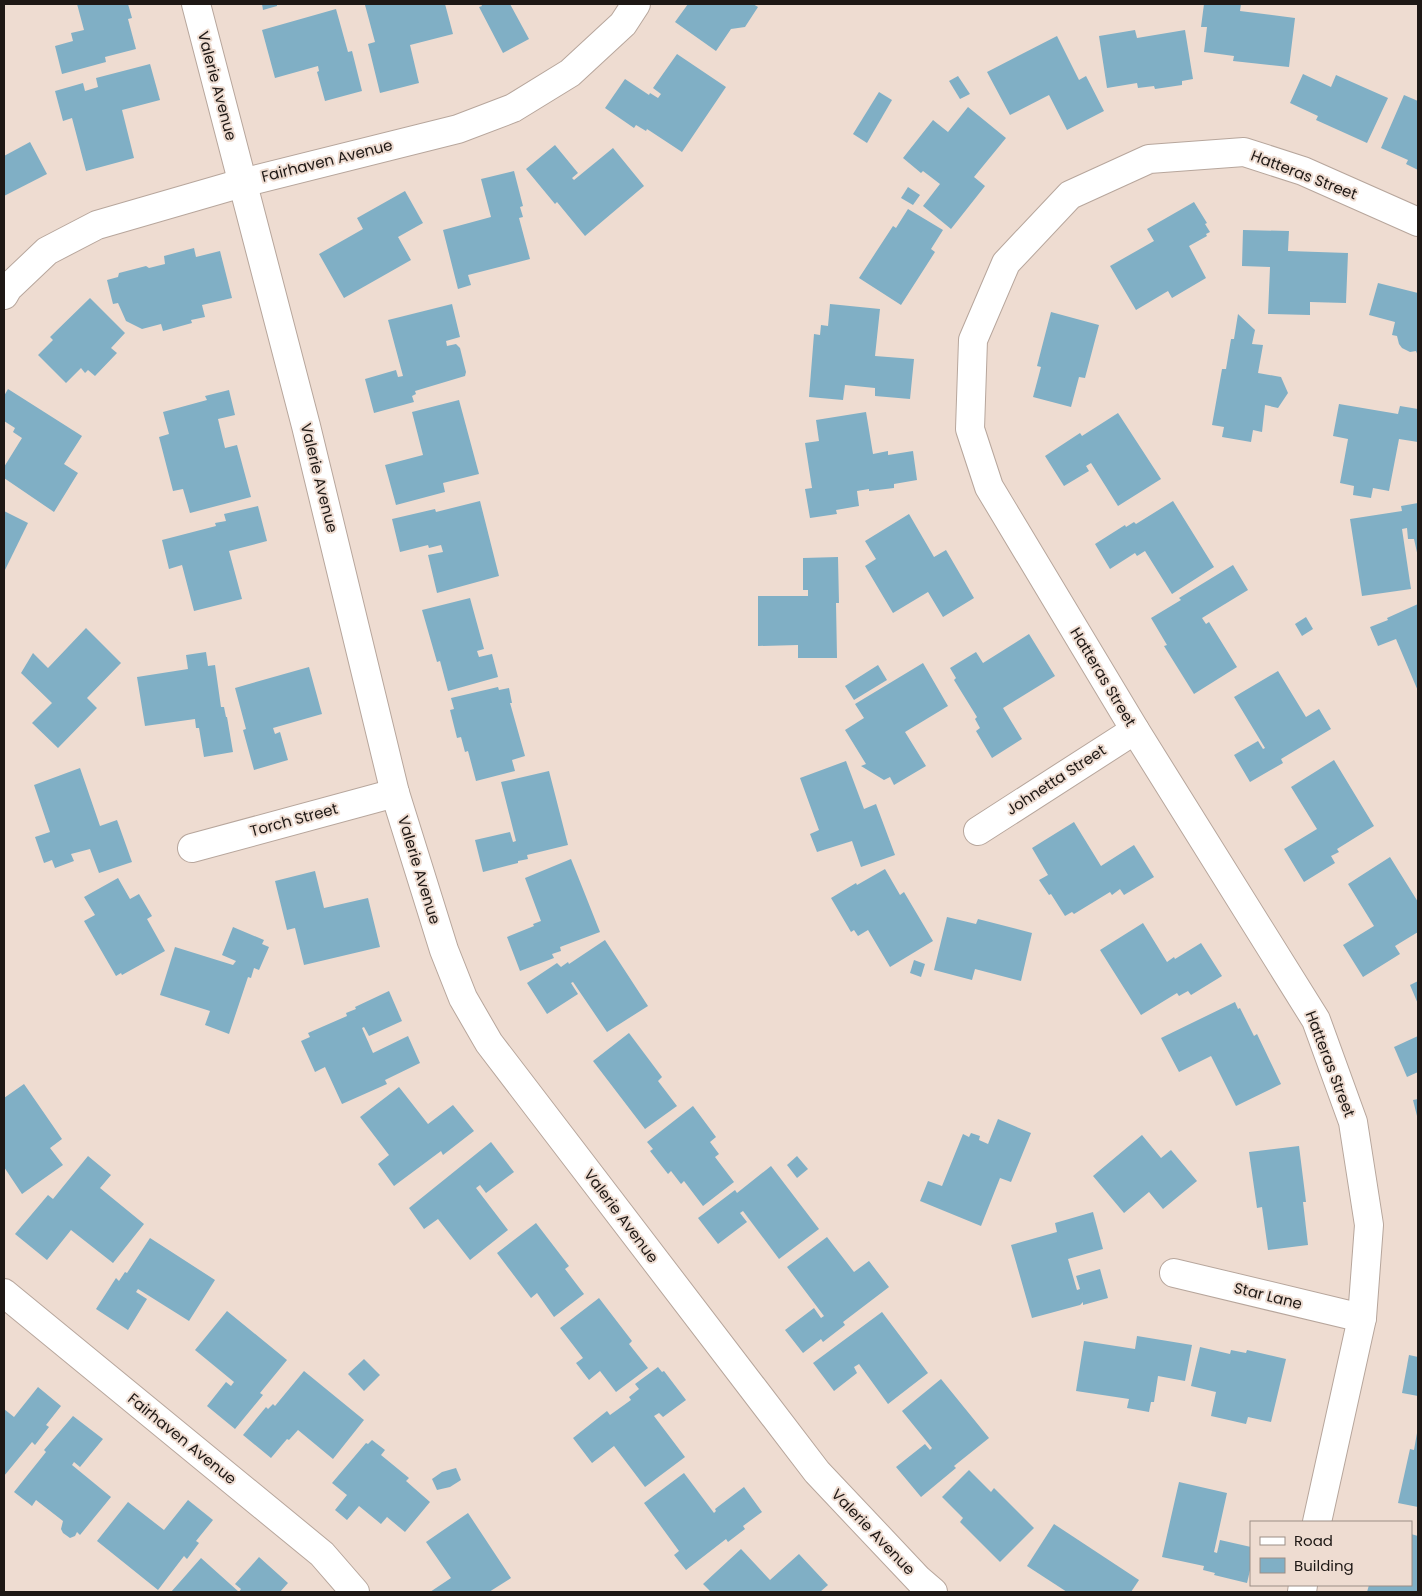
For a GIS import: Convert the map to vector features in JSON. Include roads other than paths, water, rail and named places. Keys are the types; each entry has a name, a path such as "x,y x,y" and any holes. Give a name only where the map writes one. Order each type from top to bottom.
{"street":[{"name":"Valerie Avenue","path":"196,4 306,426 395,792 444,950 463,998 489,1043 816,1472 932,1592"},
{"name":"Fairhaven Avenue","path":"4,295 8,288 47,251 97,225 242,183 458,129 513,108 570,73 622,24 636,4"},
{"name":"Hatteras Street","path":"1317,1521 1362,1318 1369,1225 1353,1122 1316,1020 1135,730 989,487 970,430 973,340 1006,263 1070,195 1149,159 1244,152 1303,171 1418,222"},
{"name":"Johnetta Street","path":"978,830 1135,730"},
{"name":"Torch Street","path":"192,848 395,792"},
{"name":"Star Lane","path":"1174,1273 1362,1318"},
{"name":"Fairhaven Avenue","path":"4,1293 322,1554 355,1592"}]}
